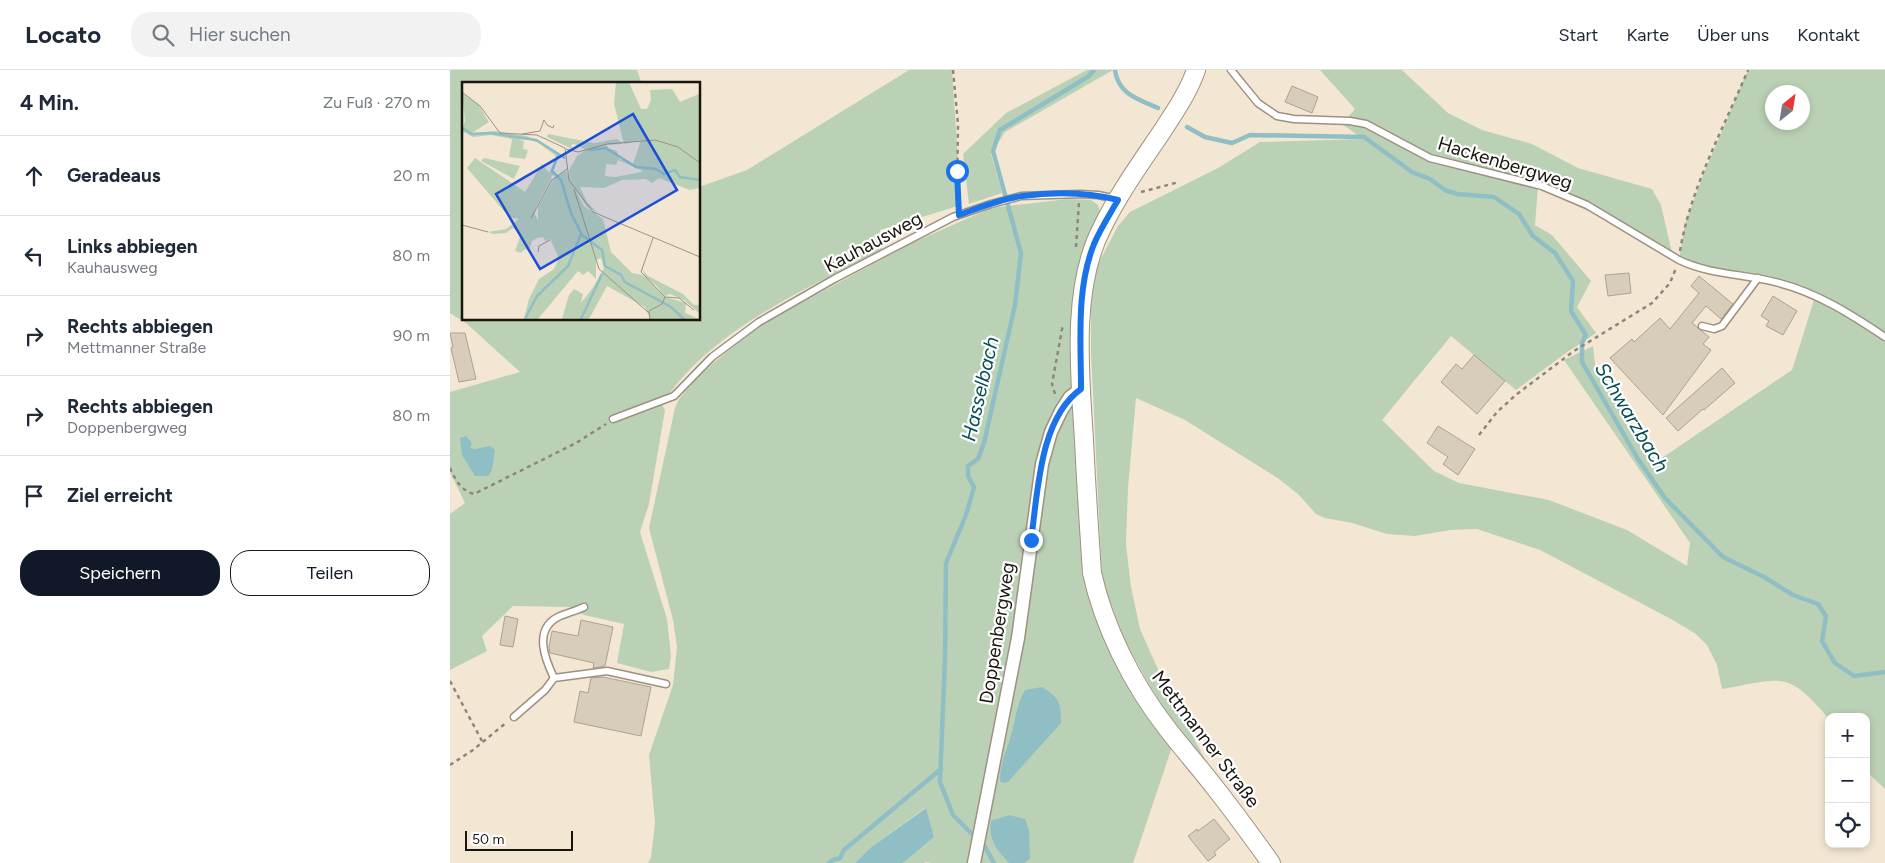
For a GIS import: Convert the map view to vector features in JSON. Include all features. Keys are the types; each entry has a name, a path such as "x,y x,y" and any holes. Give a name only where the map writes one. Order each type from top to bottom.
{"main road":[{"name":"Mettmanner Straße","path":"1196,70 1184,95 1118,200 1094,245 1084,280 1081,389 1092,573 1096,592 1122,655 1152,706 1272,863"}],"street":[{"name":"Doppenbergweg","path":"974,863 1018,638 1042,464 1051,432 1061,411 1070,397 1081,389"}],"lane":[{"name":"Hackenbergweg","path":"1231,70 1258,103 1277,116 1294,120 1350,121 1366,124 1430,158 1542,186 1587,205 1694,267 1781,283 1817,297 1855,317 1885,337"},
{"name":"Kauhausweg","path":"613,420 674,396 712,357 760,322 834,280 959,215 1021,196 1080,194 1098,195 1118,200"},
{"path":"1702,326 1714,329 1722,326 1758,278"},
{"path":"554,678 545,659 542,643 546,628 557,618 584,607"},
{"path":"514,717 545,690 554,678 607,671 666,684"}],"path":[{"path":"953,70 958,124 957,199 959,215"},
{"path":"1479,436 1497,412 1517,394 1574,350 1652,303 1670,283 1679,260 1685,224 1704,173 1748,70"},
{"path":"1118,200 1178,182"},
{"path":"450,468 459,484 470,493 478,492 576,443 613,420"},
{"path":"450,681 482,742"},
{"path":"450,765 514,717"}],"green space":[{"path":"450,70 637,70 641,82 462,82 462,320 700,320 700,187 747,170 909,70 952,70 961,205 880,230 882,250 791,296 731,334 681,379 662,405 665,410 649,504 640,532 667,619 671,656 669,669 651,672 617,663 624,624 584,615 571,607 513,606 482,636 487,651 450,670 450,514 465,503 450,472 450,392 520,372 467,324 450,313"},
{"path":"1087,70 1113,70 1005,132 991,154 1002,193 969,204 963,154 1006,113"},
{"path":"1320,70 1402,70 1448,113 1482,130 1532,144 1578,168 1652,189 1661,205 1672,253 1538,186 1535,225 1552,235 1591,281 1577,307 1596,333 1516,390 1451,336 1382,420 1434,471 1459,483 1549,500 1627,530 1687,566 1690,543 1564,360 1593,346 1595,364 1656,462 1792,370 1814,300 1858,323 1832,302 1801,285 1706,270 1679,260 1685,224 1704,173 1748,70 1885,70 1885,789 1870,775 1870,713 1825,714 1803,692 1793,685 1782,681 1758,682 1722,689 1717,665 1707,645 1696,634 1540,550 1477,529 1450,530 1415,536 1387,534 1352,523 1325,518 1316,514 1298,494 1279,479 1185,420 1136,398 1128,488 1126,544 1131,587 1140,629 1165,685 1212,772 1173,723 1150,686 1125,641 1102,580 1091,352 1091,300 1096,268 1118,226 1130,212 1218,168 1260,142 1363,139 1342,124 1355,109"},
{"path":"1068,199 1091,200 1098,205 1100,212 1086,243 1079,273 1075,400 1083,568 1091,604 1114,656 1174,749 1171,750 1133,863 903,863 934,837 925,808 870,848 855,863 648,863 651,857 655,823 649,755 673,685 677,647 673,620 649,528 675,408 679,399 697,378 718,359 762,324 912,243 991,208"}],"water":[{"path":"466,436 472,443 470,448 490,446 495,450 492,470 488,476 475,476 462,455 460,438"},
{"path":"1042,687 1058,701 1061,723 1008,782 1003,783 1000,781 1002,764 1022,696 1025,690"},
{"path":"926,808 934,837 903,863 855,863 870,848"},
{"path":"1009,815 1025,819 1029,830 1030,859 1024,863 1009,863 997,849 992,839 991,821"}],"building":[{"path":"1292,86 1318,97 1312,113 1285,102"},
{"path":"1629,273 1631,293 1608,296 1605,275"},
{"path":"1699,276 1733,304 1721,319 1706,306 1692,323 1709,337 1703,344 1711,350 1663,415 1610,358 1632,339 1634,342 1660,318 1670,329 1699,293 1691,286"},
{"path":"1773,296 1797,311 1783,335 1766,326 1769,321 1761,316"},
{"path":"450,333 465,333 476,379 459,382 451,348 453,347"},
{"path":"1474,355 1505,381 1477,414 1441,382 1456,364 1462,369"},
{"path":"1722,368 1735,383 1678,431 1666,418"},
{"path":"1438,426 1475,449 1458,475 1443,464 1448,457 1427,443"},
{"path":"505,616 518,619 513,647 500,645"},
{"path":"581,620 613,627 605,666 593,668 594,663 550,653 549,647 552,631 578,636"},
{"path":"603,677 651,687 641,736 574,722 580,691 588,693 591,678"},
{"path":"1214,819 1230,839 1214,852 1216,855 1208,861 1188,836"}],"waterway":[{"name":"Hasselbach","path":"994,863 985,847 953,815 940,782 945,658 946,563 966,515 974,487 968,476 968,466 978,459 984,443 1015,305 1021,253 993,151 1000,130 1089,76 1094,70"},
{"name":"Schwarzbach","path":"1115,70 1120,85 1130,95 1158,108"},
{"name":"Schwarzbach","path":"1187,127 1205,137 1232,143 1250,135 1364,137 1412,172 1430,179 1445,190 1457,194 1494,197 1519,214 1533,236 1555,253 1573,281 1571,311 1586,335 1582,343 1582,362 1638,459 1665,498 1723,557 1764,577 1793,595 1818,604 1826,616 1822,641 1835,663 1854,676 1885,672"},
{"path":"829,863 840,858 844,850 941,769"}],"route":[{"path":"957,171 959,215 1021,196 1080,194 1098,195 1118,200 1101,229 1088,262 1082,298 1081,389 1070,397 1051,432 1042,464 1031,540"}]}
